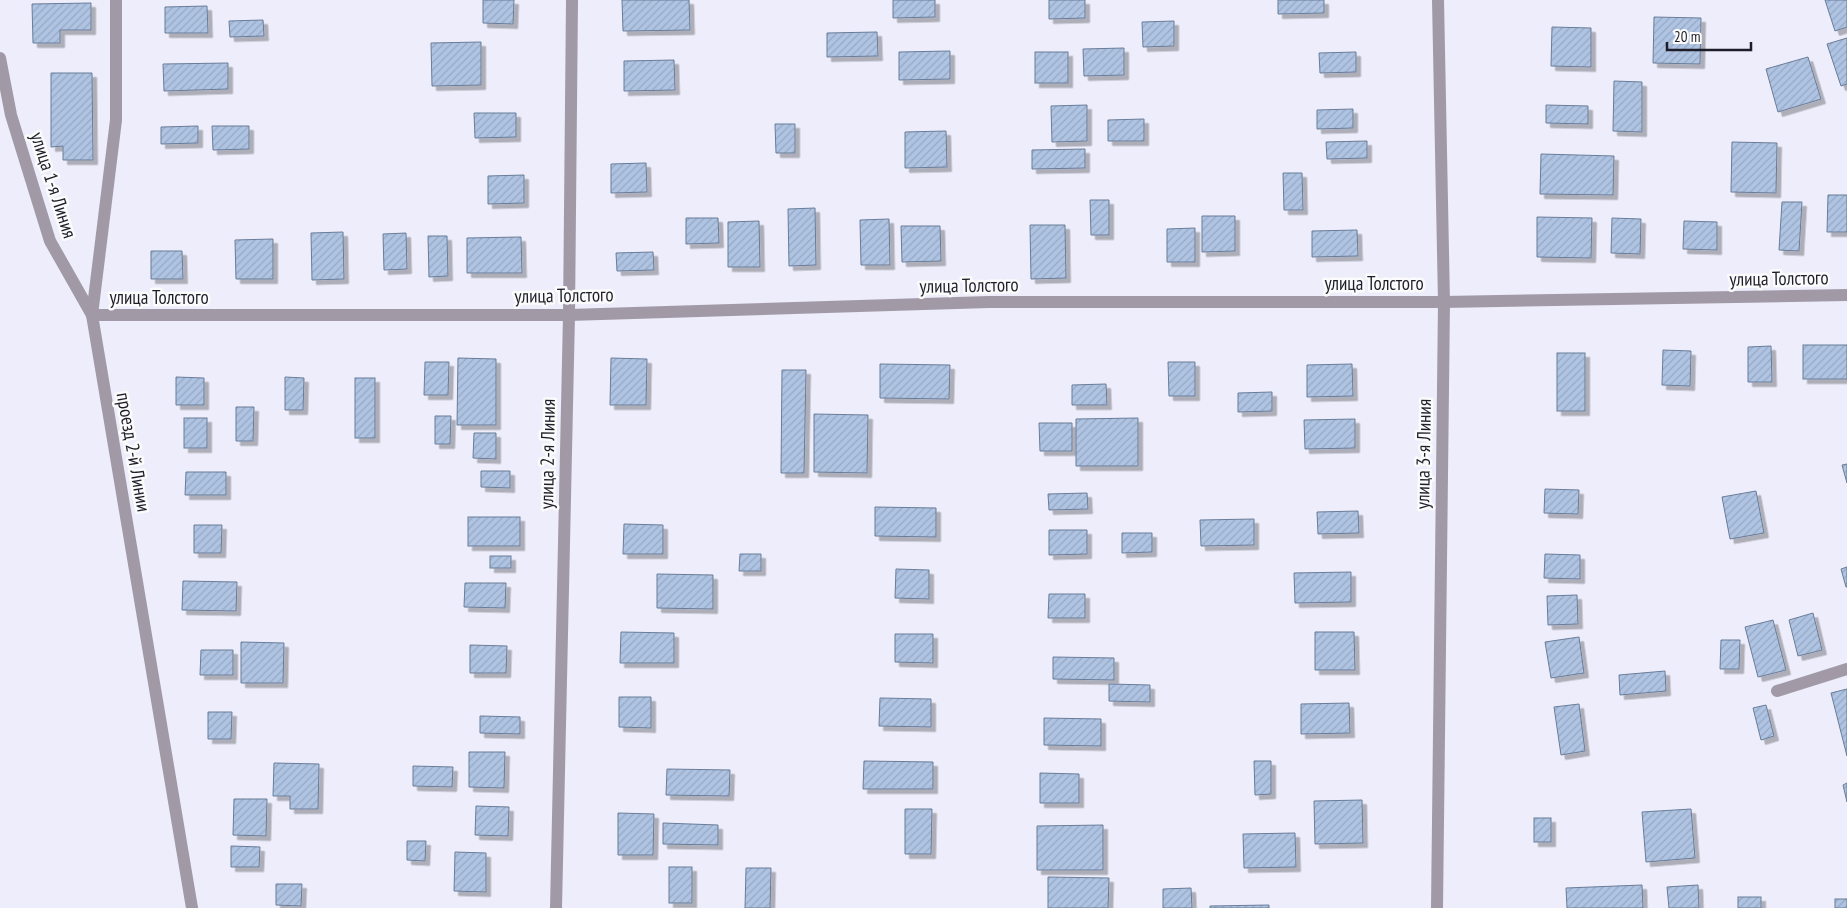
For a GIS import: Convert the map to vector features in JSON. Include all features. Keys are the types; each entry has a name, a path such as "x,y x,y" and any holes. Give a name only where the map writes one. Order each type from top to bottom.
{"street":[{"name":"проезд 2-й Линии","path":"116,0 116,120 92,315 192,908"},
{"name":"улица 2-я Линия","path":"556,908 569,315 572,0"},
{"name":"улица 3-я Линия","path":"1437,908 1444,302 1438,0"},
{"name":"улица 1-я Линия","path":"0,58 11,115 50,241 92,315"},
{"name":"улица Толстого","path":"92,315 569,315 989,302 1444,302 1847,295"},
{"path":"1777,691 1847,669"}],"building":[{"path":"483,0 514,0 513,24 483,23"},
{"path":"622,0 689,0 690,30 623,31"},
{"path":"893,0 935,0 935,17 893,18"},
{"path":"1049,0 1085,0 1085,18 1049,19"},
{"path":"1278,0 1324,0 1324,13 1278,14"},
{"path":"1825,0 1847,0 1847,27 1835,31"},
{"path":"91,3 91,30 60,30 60,43 33,43 32,4"},
{"path":"207,6 208,33 165,33 165,7"},
{"path":"1654,17 1701,18 1700,64 1653,63"},
{"path":"263,20 264,36 230,37 229,21"},
{"path":"1174,21 1174,46 1143,47 1142,22"},
{"path":"1552,27 1591,28 1591,67 1551,66"},
{"path":"877,32 878,56 827,57 827,33"},
{"path":"1847,38 1847,84 1841,86 1827,44"},
{"path":"481,42 481,85 432,86 431,43"},
{"path":"1124,48 1124,75 1084,76 1083,49"},
{"path":"950,51 950,79 899,80 899,52"},
{"path":"1035,52 1068,52 1068,83 1035,83"},
{"path":"1356,52 1356,72 1320,73 1319,53"},
{"path":"1808,57 1821,99 1778,112 1766,69"},
{"path":"674,60 675,90 624,91 624,61"},
{"path":"228,63 228,89 164,91 163,64"},
{"path":"51,73 92,73 93,160 63,160 63,146 51,147"},
{"path":"1614,81 1642,82 1642,132 1613,131"},
{"path":"1087,105 1087,141 1052,142 1051,106"},
{"path":"1546,105 1588,106 1588,124 1546,123"},
{"path":"1353,109 1353,128 1317,129 1317,110"},
{"path":"474,113 516,113 516,137 475,138"},
{"path":"1144,119 1144,141 1108,141 1108,120"},
{"path":"775,124 795,124 795,153 776,153"},
{"path":"198,126 198,143 161,144 161,127"},
{"path":"212,126 249,126 249,149 213,150"},
{"path":"946,131 947,167 905,168 905,132"},
{"path":"1367,141 1367,158 1327,159 1326,142"},
{"path":"1732,142 1777,143 1776,193 1731,192"},
{"path":"1085,149 1085,168 1032,169 1032,150"},
{"path":"1541,154 1614,156 1613,195 1540,194"},
{"path":"646,163 647,192 611,193 611,164"},
{"path":"1283,173 1302,173 1303,210 1284,210"},
{"path":"524,175 524,203 488,204 488,176"},
{"path":"1828,195 1847,195 1847,232 1827,232"},
{"path":"1090,200 1109,200 1109,235 1091,235"},
{"path":"1782,202 1802,202 1799,251 1779,250"},
{"path":"815,208 816,265 789,266 788,209"},
{"path":"1202,216 1235,216 1235,251 1202,252"},
{"path":"1537,217 1592,218 1591,258 1537,257"},
{"path":"686,218 718,218 719,243 686,244"},
{"path":"1612,218 1641,219 1640,254 1611,253"},
{"path":"889,219 890,265 861,265 860,220"},
{"path":"759,221 760,267 728,267 728,222"},
{"path":"1684,221 1717,222 1717,250 1683,249"},
{"path":"1030,225 1065,225 1066,278 1031,279"},
{"path":"901,226 940,226 941,261 902,262"},
{"path":"1195,228 1195,262 1167,262 1167,229"},
{"path":"1357,230 1358,256 1312,257 1312,231"},
{"path":"343,232 344,279 312,280 311,233"},
{"path":"406,233 407,269 384,270 383,234"},
{"path":"428,236 447,236 448,276 429,277"},
{"path":"521,237 522,273 467,273 467,238"},
{"path":"273,239 273,279 236,279 235,240"},
{"path":"151,251 182,251 183,279 151,279"},
{"path":"653,252 654,270 617,271 616,253"},
{"path":"1803,345 1847,345 1847,379 1803,379"},
{"path":"1771,346 1772,382 1748,382 1748,347"},
{"path":"1663,350 1691,351 1690,386 1662,385"},
{"path":"1557,353 1585,353 1585,411 1557,411"},
{"path":"458,358 496,359 496,425 457,425"},
{"path":"611,358 647,359 646,405 610,405"},
{"path":"425,362 449,362 448,395 424,395"},
{"path":"1168,362 1195,362 1195,396 1169,396"},
{"path":"880,364 950,365 949,399 880,398"},
{"path":"1352,364 1353,396 1307,397 1307,365"},
{"path":"782,370 806,370 804,473 781,473"},
{"path":"176,377 204,378 204,405 176,405"},
{"path":"285,377 304,378 303,410 285,410"},
{"path":"355,378 375,378 375,438 355,438"},
{"path":"1106,384 1107,405 1072,405 1072,385"},
{"path":"1272,392 1272,411 1238,412 1238,393"},
{"path":"236,407 254,407 253,441 236,441"},
{"path":"814,414 868,415 867,473 814,472"},
{"path":"435,416 451,416 450,444 435,444"},
{"path":"184,418 207,418 207,448 184,448"},
{"path":"1138,418 1138,466 1076,466 1076,419"},
{"path":"1355,419 1355,448 1305,449 1304,420"},
{"path":"1039,423 1072,423 1072,451 1040,451"},
{"path":"474,433 496,433 496,459 473,458"},
{"path":"1847,464 1847,483 1842,465"},
{"path":"481,471 510,471 510,488 481,487"},
{"path":"186,472 226,472 226,495 185,495"},
{"path":"1545,489 1579,490 1578,514 1544,513"},
{"path":"1756,491 1764,533 1730,539 1722,497"},
{"path":"1087,493 1088,509 1049,510 1048,494"},
{"path":"875,507 936,508 936,537 875,536"},
{"path":"1358,511 1359,533 1318,534 1317,512"},
{"path":"468,517 520,517 520,546 468,546"},
{"path":"1254,519 1254,545 1201,546 1200,520"},
{"path":"624,524 663,525 663,554 623,554"},
{"path":"194,525 222,525 221,553 194,553"},
{"path":"1049,530 1087,530 1087,554 1049,555"},
{"path":"1122,533 1152,533 1152,552 1122,553"},
{"path":"740,554 761,554 761,571 739,571"},
{"path":"1545,554 1580,555 1580,579 1544,578"},
{"path":"490,556 511,556 511,568 490,568"},
{"path":"1847,567 1847,587 1846,587 1841,569"},
{"path":"896,569 929,570 929,599 895,598"},
{"path":"1351,572 1351,602 1295,603 1294,573"},
{"path":"657,574 713,575 713,609 657,608"},
{"path":"183,581 237,582 236,611 182,610"},
{"path":"465,583 506,583 505,608 464,607"},
{"path":"1049,594 1085,594 1085,618 1048,618"},
{"path":"1577,595 1578,624 1548,625 1547,596"},
{"path":"1813,613 1822,650 1798,656 1789,620"},
{"path":"1773,620 1786,670 1758,677 1745,627"},
{"path":"621,632 674,633 674,663 620,663"},
{"path":"1315,632 1354,632 1355,670 1315,670"},
{"path":"895,634 933,634 933,663 895,662"},
{"path":"1579,637 1584,673 1551,678 1545,642"},
{"path":"1721,640 1740,640 1739,669 1720,669"},
{"path":"241,642 284,643 283,683 241,683"},
{"path":"470,645 507,646 506,673 470,673"},
{"path":"201,650 233,650 233,675 200,675"},
{"path":"1053,657 1114,658 1114,680 1053,679"},
{"path":"1665,671 1666,691 1620,695 1619,675"},
{"path":"1109,684 1150,685 1150,702 1109,701"},
{"path":"1847,689 1847,756 1831,693"},
{"path":"619,697 651,697 651,728 619,727"},
{"path":"880,698 931,699 931,727 879,726"},
{"path":"1349,703 1350,733 1301,734 1301,704"},
{"path":"1579,704 1585,751 1561,755 1554,707"},
{"path":"1766,705 1774,736 1761,740 1753,708"},
{"path":"208,712 232,712 231,739 208,739"},
{"path":"480,716 520,717 520,734 480,733"},
{"path":"1044,718 1101,719 1101,746 1044,745"},
{"path":"469,752 505,752 504,788 469,787"},
{"path":"864,761 933,762 933,789 863,789"},
{"path":"1254,761 1271,761 1271,794 1255,795"},
{"path":"274,763 319,764 318,809 290,809 290,796 273,796"},
{"path":"413,766 453,767 452,787 413,786"},
{"path":"667,769 730,770 729,796 666,795"},
{"path":"1040,773 1079,774 1079,803 1040,803"},
{"path":"1847,783 1847,802 1843,785"},
{"path":"234,799 267,799 266,836 233,835"},
{"path":"1362,800 1363,843 1315,844 1314,801"},
{"path":"476,806 509,807 508,836 475,835"},
{"path":"905,809 932,809 931,854 905,854"},
{"path":"1691,809 1695,858 1646,862 1642,812"},
{"path":"618,813 654,814 653,855 618,855"},
{"path":"1534,818 1551,818 1551,842 1534,842"},
{"path":"663,823 718,825 718,845 663,844"},
{"path":"1103,825 1103,870 1037,870 1037,826"},
{"path":"1295,833 1296,867 1244,868 1243,834"},
{"path":"407,841 426,841 425,861 407,860"},
{"path":"231,846 260,847 259,867 231,867"},
{"path":"455,852 486,853 486,892 454,891"},
{"path":"669,867 692,867 692,903 669,903"},
{"path":"746,868 771,868 770,908 745,908"},
{"path":"1048,877 1109,878 1108,908 1048,908"},
{"path":"276,884 302,884 301,906 276,905"},
{"path":"1642,885 1643,908 1567,908 1566,888"},
{"path":"1698,885 1699,908 1669,908 1667,887"},
{"path":"1191,888 1192,908 1163,908 1163,889"},
{"path":"1738,897 1761,897 1761,908 1738,908"},
{"path":"1835,899 1847,899 1847,908 1835,908"},
{"path":"1269,905 1269,908 1210,908 1210,906"}]}
